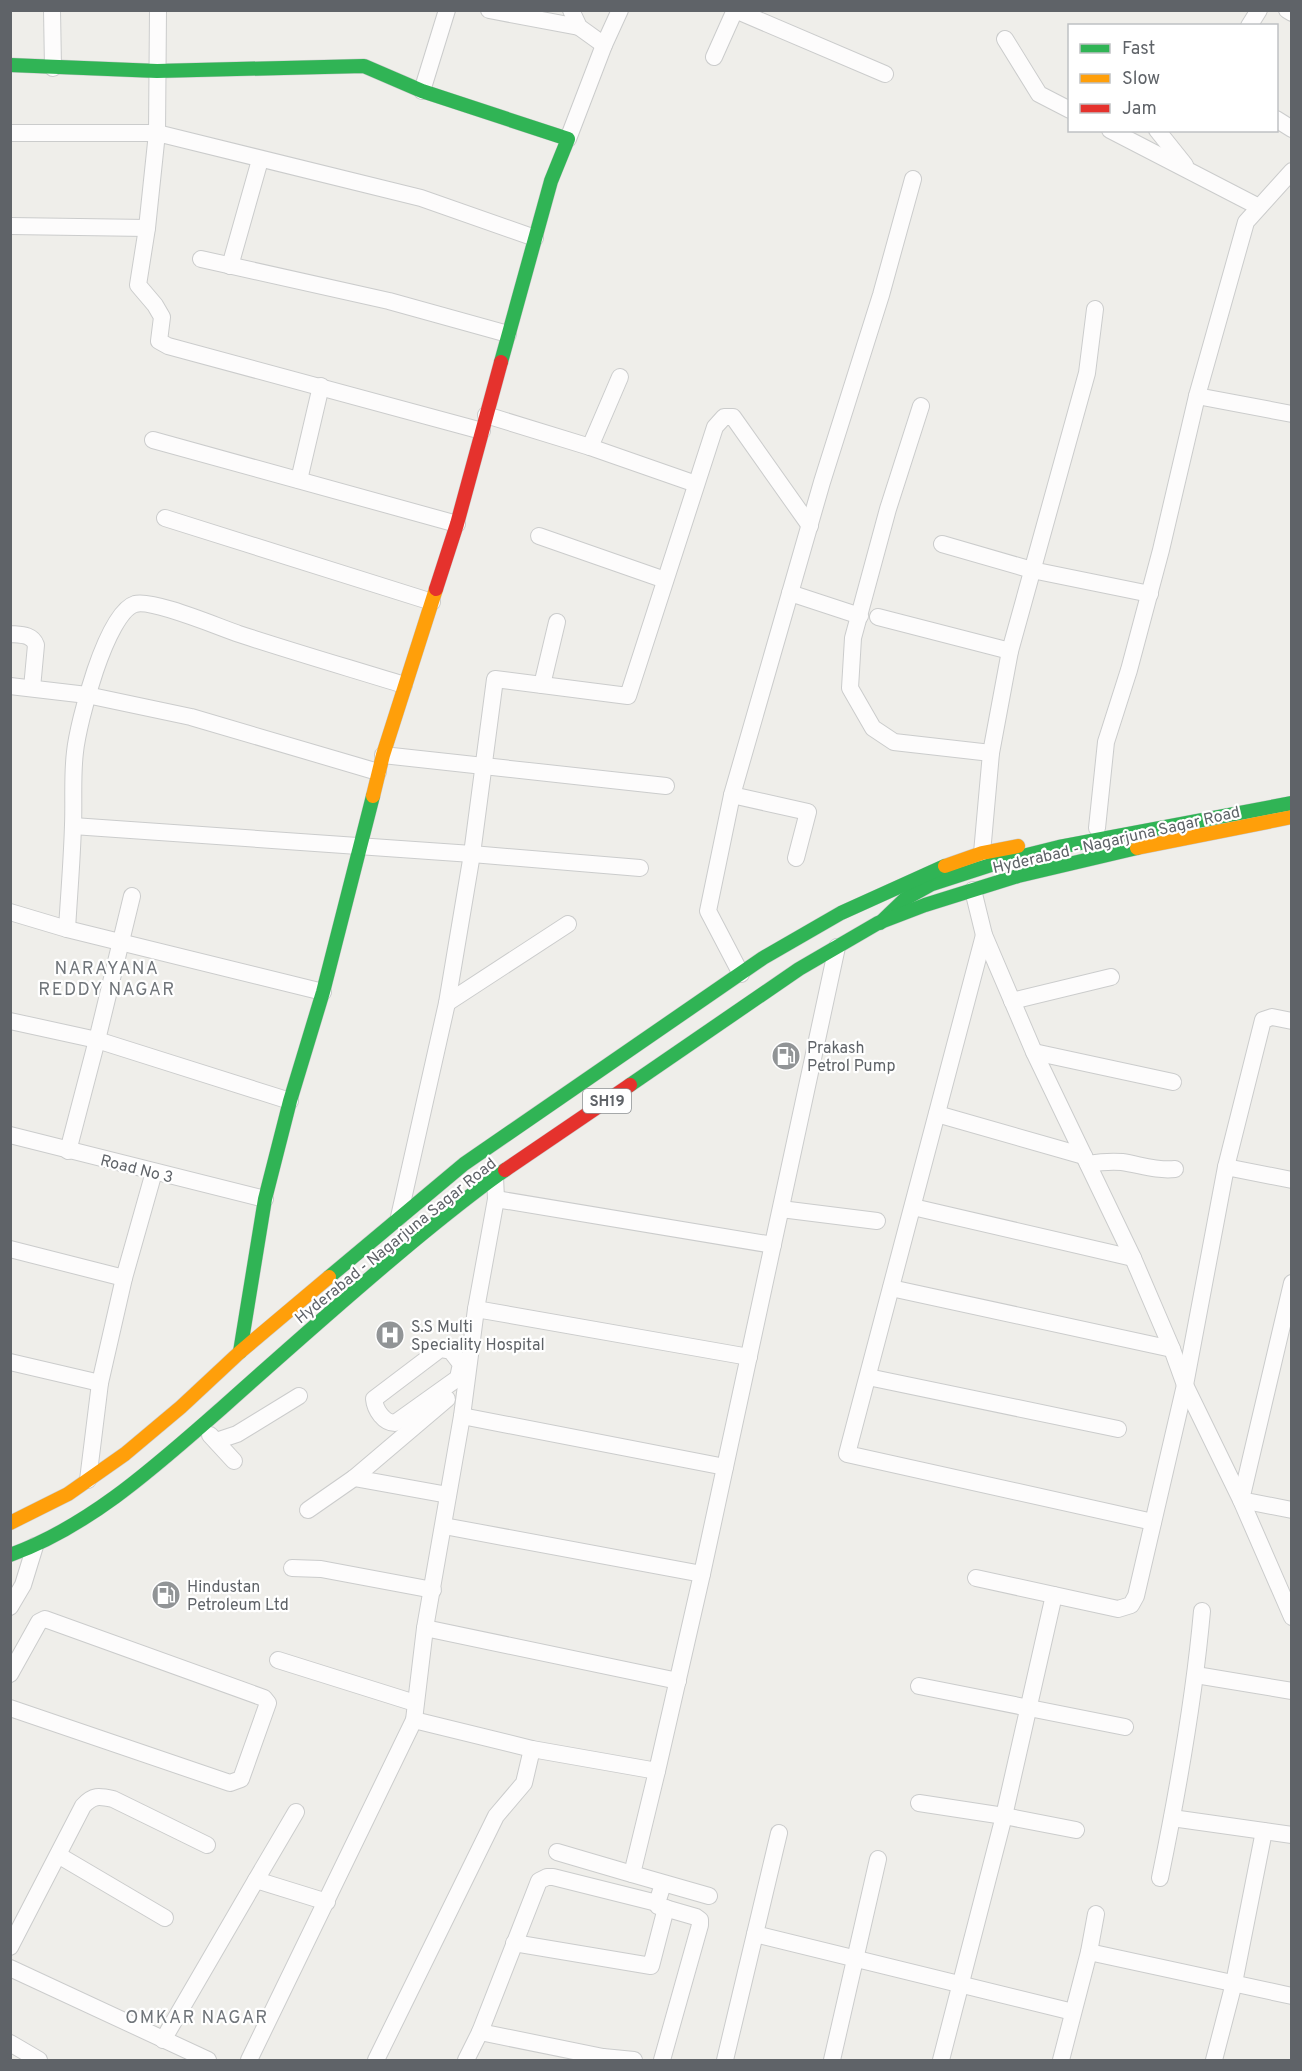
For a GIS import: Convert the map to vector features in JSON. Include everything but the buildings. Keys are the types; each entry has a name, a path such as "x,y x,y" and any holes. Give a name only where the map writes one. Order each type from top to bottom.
{"main road":[{"path":"10,65 157,71 364,66 422,91 568,139 551,181 457,524 378,772 322,992 290,1101 265,1199 240,1352"},
{"name":"Hyderabad - Nagarjuna Sagar Road","path":"10,1523 68,1494 125,1454 173,1414 240,1352 464,1164 763,958 841,913 940,868 982,852 1148,816 1292,793"},
{"path":"880,923 905,899 932,884 1003,861 1059,847 1292,803"},
{"name":"Hyderabad - Nagarjuna Sagar Road","path":"10,1555 35,1546 141,1479 382,1267 495,1177 776,984 837,947 880,923 950,896 1021,874 1292,818"}],"street":[{"path":"52,10 53,68"},
{"path":"158,10 157,133 147,228 138,285 156,305 162,317 159,341 168,346 321,386 590,447 696,484"},
{"path":"422,91 447,10"},
{"path":"489,10 579,27 604,45"},
{"path":"571,10 579,27"},
{"path":"568,139 620,10"},
{"path":"714,57 735,10 885,74"},
{"path":"1250,24 1258,10"},
{"path":"1287,10 1292,13"},
{"path":"1005,39 1039,94 1068,109"},
{"path":"1278,121 1292,129"},
{"path":"1114,132 1259,207"},
{"path":"1159,132 1192,172"},
{"path":"10,133 157,133 421,198 535,238"},
{"path":"230,266 260,160"},
{"path":"1097,828 1106,742 1150,594 1197,396 1246,222 1292,171"},
{"path":"741,974 708,911 732,795 790,592 881,295 913,179"},
{"path":"10,226 147,228"},
{"path":"201,259 389,301 508,334"},
{"path":"982,852 991,753 1011,651 1087,373 1095,309"},
{"path":"590,447 620,377"},
{"path":"299,480 321,386"},
{"path":"1197,396 1292,414"},
{"path":"921,406 888,509 853,638 850,688 873,728 894,742 991,753"},
{"path":"399,1217 447,1003 472,854 495,679 628,696 715,427 724,417 733,417 810,526"},
{"path":"153,440 457,524"},
{"path":"165,518 432,602"},
{"path":"539,536 665,580"},
{"path":"942,544 1032,570 1150,594"},
{"path":"790,592 860,616"},
{"path":"67,929 75,753 87,695 115,624 125,610 134,604 142,603 159,606 404,685"},
{"path":"878,618 1011,651"},
{"path":"542,685 557,622"},
{"path":"10,634 26,635 36,645 33,688"},
{"path":"10,686 87,695 191,717 378,772"},
{"path":"383,755 666,786"},
{"path":"732,795 808,812 796,858"},
{"path":"73,826 640,868"},
{"path":"973,890 984,935 1034,1052 1133,1258 1185,1385 1241,1500 1292,1617"},
{"path":"68,1151 132,896"},
{"path":"10,912 67,929 322,992"},
{"path":"447,1003 568,924"},
{"path":"984,935 847,1454 1153,1522"},
{"path":"632,1875 702,1574 837,947"},
{"path":"1012,1000 1111,977"},
{"path":"976,1578 1119,1609 1131,1605 1136,1596 1185,1385 1226,1167 1263,1020 1272,1017 1292,1021"},
{"path":"10,1021 97,1040 290,1101"},
{"path":"1034,1052 1173,1082"},
{"path":"937,1114 1086,1160 1123,1162 1163,1170 1175,1169"},
{"name":"Road No 3","path":"10,1135 265,1199"},
{"path":"1226,1167 1292,1180"},
{"path":"88,1480 100,1383 124,1278 154,1172"},
{"path":"308,1510 354,1478 456,1388 465,1362 476,1309 496,1199 495,1177"},
{"path":"496,1199 773,1245"},
{"path":"912,1207 1133,1258"},
{"path":"781,1209 877,1221"},
{"path":"10,1249 124,1278"},
{"path":"1241,1500 1292,1283"},
{"path":"891,1288 1172,1349"},
{"path":"476,1309 749,1357"},
{"path":"456,1388 395,1423 387,1421 375,1408 374,1399 440,1349 451,1351 465,1362"},
{"path":"10,1362 100,1383"},
{"path":"868,1377 1118,1429"},
{"path":"249,2061 414,1720 425,1628 462,1416 456,1388"},
{"path":"216,1441 237,1434 299,1396"},
{"path":"462,1416 725,1467"},
{"path":"201,1426 234,1461"},
{"path":"354,1478 448,1495"},
{"path":"1241,1500 1292,1510"},
{"path":"444,1526 702,1574"},
{"path":"10,1607 22,1585 35,1546"},
{"path":"292,1568 321,1569 433,1590"},
{"path":"941,2061 1004,1816 1054,1595"},
{"path":"1160,1878 1196,1675 1202,1611"},
{"path":"10,1674 39,1622 45,1619 264,1698 268,1703 241,1779 230,1783 10,1708"},
{"path":"425,1628 678,1681"},
{"path":"278,1660 415,1703"},
{"path":"1196,1675 1292,1691"},
{"path":"919,1686 1125,1727"},
{"path":"414,1720 531,1749 657,1771"},
{"path":"376,2061 495,1816 524,1784 531,1749"},
{"path":"10,1947 83,1806 89,1799 97,1796 113,1799 207,1845"},
{"path":"919,1803 1076,1830"},
{"path":"163,2040 296,1812"},
{"path":"1172,1818 1292,1835"},
{"path":"1214,2061 1234,1983 1264,1831"},
{"path":"725,2061 778,1833"},
{"path":"557,1852 709,1896"},
{"path":"58,1855 165,1918"},
{"path":"832,2061 878,1859"},
{"path":"466,2061 480,2032 539,1881 553,1877 660,1904 699,1920 700,1925 662,2061"},
{"path":"256,1880 327,1902"},
{"path":"514,1943 651,1966 663,1884"},
{"path":"1061,2061 1089,1952 1096,1914"},
{"path":"755,1934 1073,2012"},
{"path":"1089,1952 1292,1996"},
{"path":"10,1968 208,2061"},
{"path":"480,2032 602,2059 634,2061"},
{"path":"10,2043 39,2061"}],"traffic: fast":[{"path":"10,65 157,71 364,66 422,91 568,139 551,181 501,362"},
{"path":"240,1352 265,1199 290,1101 323,992 373,796"},
{"path":"880,923 905,899 932,884 1003,861 1059,847 1292,803"},
{"path":"630,1085 799,969 878,923 925,905 1018,876 1137,848"},
{"path":"329,1277 464,1164 763,958 841,913 945,866"},
{"path":"10,1555 68,1528 149,1471 397,1255 505,1170"}],"traffic: slow":[{"path":"373,796 383,755 436,589"},
{"path":"1137,848 1292,817"},
{"path":"945,866 982,853 1018,846"},
{"path":"10,1523 68,1494 125,1454 329,1277"}],"traffic: jam":[{"path":"436,589 457,524 501,362"},
{"path":"505,1170 630,1085"}],"place":[{"name":"Prakash Petrol Pump","path":"786,1056"},
{"name":"S.S Multi Speciality Hospital","path":"390,1335"},
{"name":"Hindustan Petroleum Ltd","path":"166,1595"}],"district":[{"name":"NARAYANA REDDY NAGAR","path":"107,978"},
{"name":"OMKAR NAGAR","path":"197,2017"}]}
